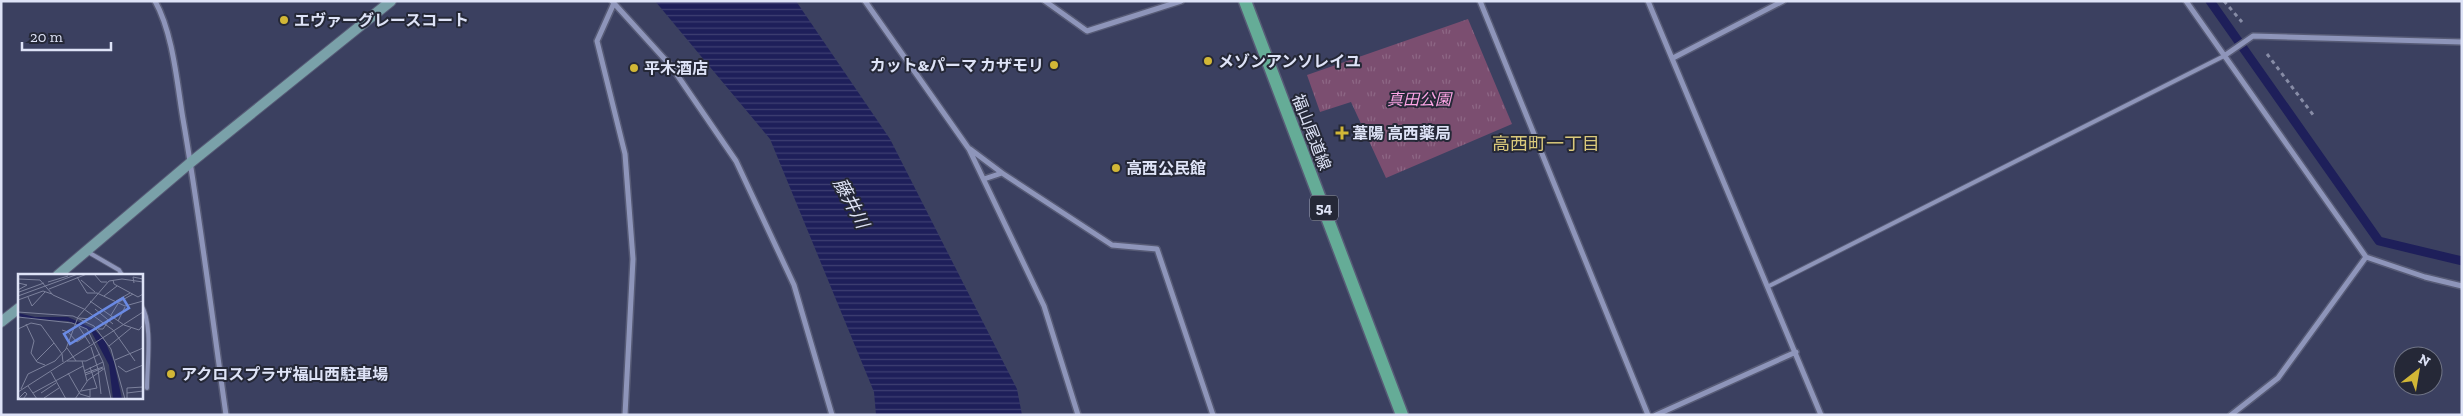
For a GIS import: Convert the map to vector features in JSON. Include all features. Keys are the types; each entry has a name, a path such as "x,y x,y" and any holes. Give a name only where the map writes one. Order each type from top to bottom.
{"main road":[{"name":"福山尾道線","path":"1245,1 1402,415"}],"street":[{"path":"155,1 162,14 175,75 190,163 226,415"},
{"path":"59,274 190,163 391,1"},
{"path":"866,1 969,149 1044,306 1078,415"},
{"path":"1044,1 1087,31 1181,1"},
{"path":"1480,1 1648,415"},
{"path":"1648,1 1769,286 1821,415"},
{"path":"1673,58 1783,1"},
{"path":"2186,1 2366,257 2462,286"},
{"path":"625,415 633,259 625,154 597,41 613,2 671,66 736,161 794,285 832,415"},
{"path":"2224,56 2253,36 2462,42"},
{"path":"969,149 1002,173 1112,245 1157,250 1213,415"},
{"path":"984,179 1002,173"},
{"path":"2231,415 2278,378 2366,257"},
{"path":"1,322 18,309"},
{"path":"1656,415 1796,352"}],"lane":[{"path":"1769,286 2224,56"},
{"path":"86,251 119,270 121,274"},
{"path":"142,305 146,311 147,388"}],"path":[{"path":"2224,1 2314,116"}],"green space":[{"name":"真田公園","path":"1468,19 1512,124 1386,178 1351,102 1320,112 1307,75"}],"water":[{"name":"藤井川","path":"655,1 796,1 890,139 1017,389 1022,415 876,415 874,392 770,139"}],"waterway":[{"path":"2210,1 2379,241 2462,261"}],"place":[{"name":"エヴァーグレースコート","path":"284,20"},
{"name":"メゾンアンソレイユ","path":"1208,61"},
{"name":"カット&パーマ カザモリ","path":"1054,65"},
{"name":"平木酒店","path":"634,68"},
{"name":"葦陽 高西薬局","path":"1342,133"},
{"name":"高西公民館","path":"1116,168"},
{"name":"アクロスプラザ福山西駐車場","path":"171,374"}],"district":[{"name":"高西町一丁目","path":"1546,144"}]}
